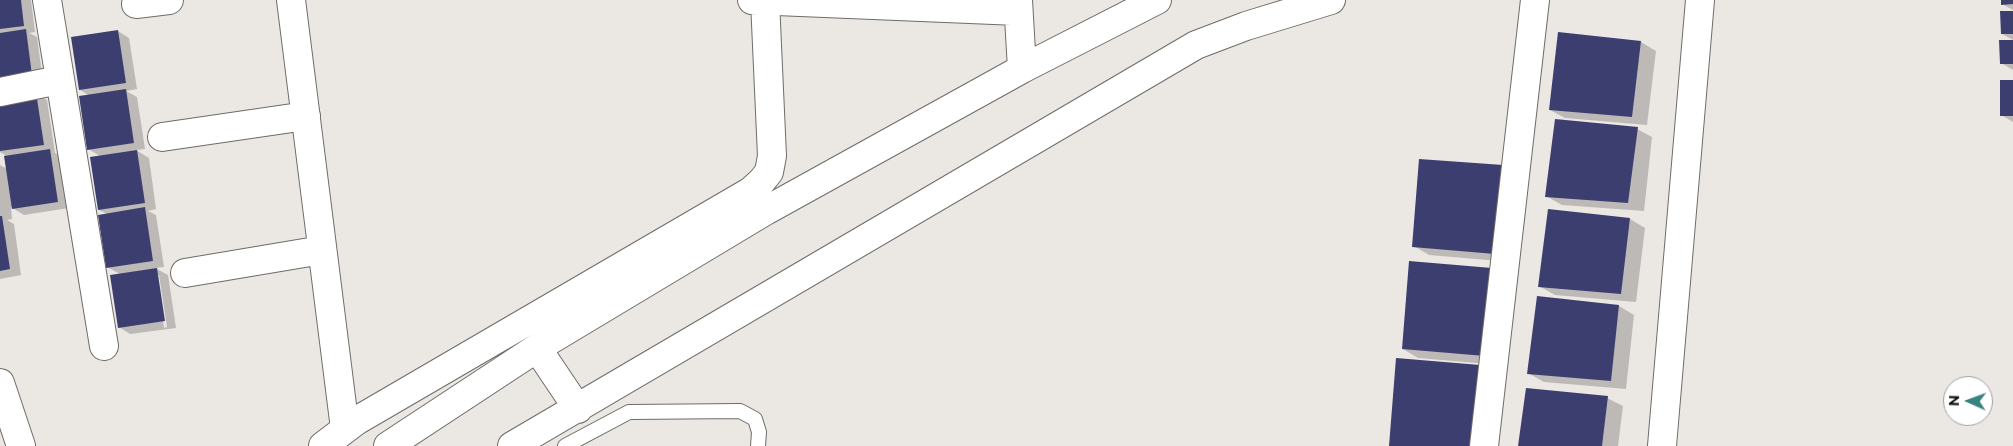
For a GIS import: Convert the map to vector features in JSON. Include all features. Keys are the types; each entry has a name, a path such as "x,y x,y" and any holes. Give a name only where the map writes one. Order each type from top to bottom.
{"street":[{"path":"47,0 104,346"},
{"path":"136,4 169,0"},
{"path":"291,0 345,429"},
{"path":"388,446 542,356 768,210 1022,69 1157,0"},
{"path":"512,446 569,408 1196,45 1246,26 1331,0"},
{"path":"1484,446 1536,0"},
{"path":"1662,446 1700,0"},
{"path":"323,446 345,429 751,191 762,182 769,172 772,156 770,1 1018,5 1022,69"},
{"path":"0,92 59,80"},
{"path":"162,137 306,116"},
{"path":"185,273 322,250"},
{"path":"542,356 569,408"},
{"path":"0,383 21,446"}],"lane":[{"path":"561,446 569,408"},
{"path":"566,446 629,412 740,411 755,419 759,432 758,446"}],"building":[{"path":"0,0 21,0 24,26 0,29"},
{"path":"2001,0 2013,0 2013,4 2001,5"},
{"path":"2000,11 2013,11 2013,34 2001,34"},
{"path":"26,29 33,83 0,88 0,33"},
{"path":"118,30 126,83 79,90 71,37"},
{"path":"1558,32 1641,41 1632,117 1549,110"},
{"path":"1999,40 2013,40 2013,64 2000,64"},
{"path":"2000,80 2013,80 2013,116 2000,116"},
{"path":"126,89 134,143 87,150 79,96"},
{"path":"36,92 44,145 0,151 0,97"},
{"path":"1555,119 1638,127 1628,203 1545,197"},
{"path":"50,149 58,202 12,209 4,156"},
{"path":"137,150 145,203 98,210 90,157"},
{"path":"1419,159 1503,165 1495,254 1412,247"},
{"path":"145,207 153,261 106,268 98,215"},
{"path":"1548,209 1630,218 1621,294 1538,287"},
{"path":"0,216 2,216 10,269 0,271"},
{"path":"1409,261 1492,268 1485,356 1402,349"},
{"path":"157,268 165,321 118,328 110,275"},
{"path":"1537,296 1619,305 1611,381 1527,374"},
{"path":"1396,358 1480,365 1473,446 1389,446"},
{"path":"1526,388 1608,396 1602,446 1518,446"}]}
